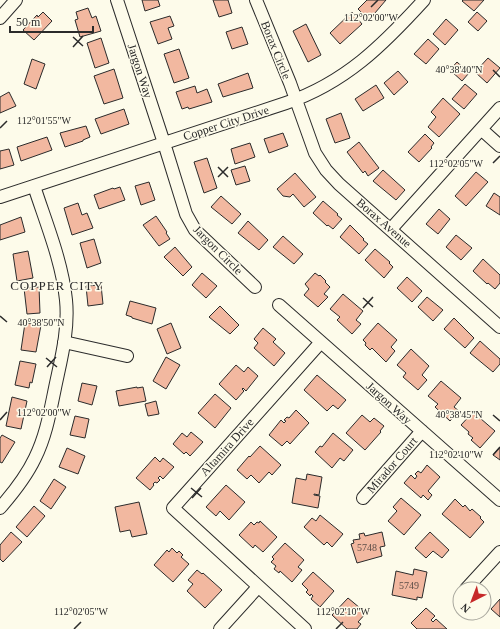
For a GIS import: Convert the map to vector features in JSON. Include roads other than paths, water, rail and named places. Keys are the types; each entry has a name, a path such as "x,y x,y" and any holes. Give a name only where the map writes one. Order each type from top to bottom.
{"street":[{"path":"0,18 16,0"},
{"name":"Jargon Way","path":"117,0 164,143"},
{"name":"Borax Circle","path":"256,0 296,100"},
{"name":"Copper City Drive","path":"0,197 296,100 335,80 361,62 387,40 424,0"},
{"name":"Borax Avenue","path":"296,100 319,162 339,184 500,327"},
{"path":"391,229 500,108"},
{"path":"481,129 500,146"},
{"name":"Jargon Circle","path":"164,143 186,214 195,230 256,287"},
{"path":"0,508 27,474 40,448 48,422 64,342 66,313 64,290 53,241 34,186"},
{"name":"Jargon Way","path":"278,305 500,500"},
{"path":"64,342 127,356"},
{"name":"Altamira Drive","path":"305,629 173,508 321,342"},
{"name":"Mirador Court","path":"362,498 422,431"},
{"path":"473,581 500,552"},
{"path":"220,629 258,587"}],"district":[{"name":"COPPER CITY","path":"57,285"}]}
